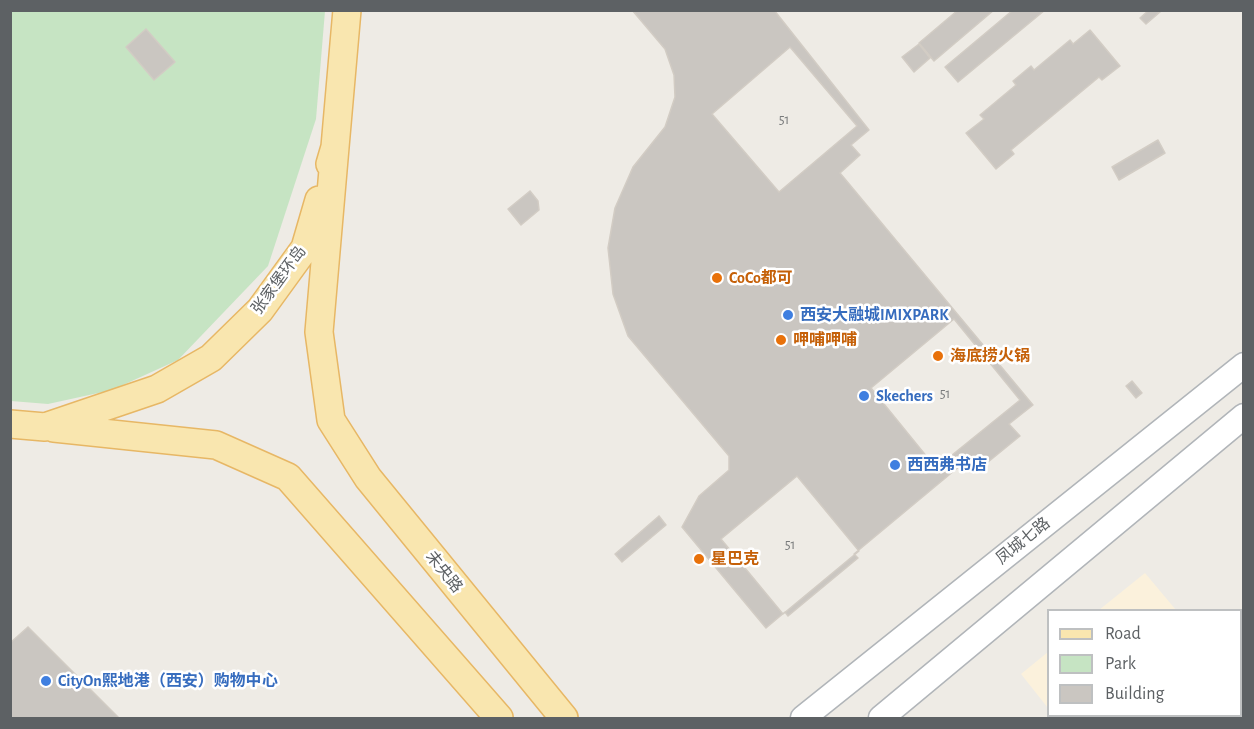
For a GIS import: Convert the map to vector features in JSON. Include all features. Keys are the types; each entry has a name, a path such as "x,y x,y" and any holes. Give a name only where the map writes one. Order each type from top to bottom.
{"main road":[{"name":"张家堡环岛","path":"10,424 45,427 157,388 211,358 260,310 305,248 335,147 346,10"},
{"name":"未央路","path":"335,147 319,332 331,420 368,478 564,718"},
{"path":"45,427 216,446 288,477 499,718"}],"street":[{"name":"凤城七路","path":"803,718 1244,365"},
{"path":"881,718 1244,416"}],"shaded area":[{"path":"1145,573 1175,609 1100,609"},
{"path":"1047,653 1047,707 1021,674"},
{"path":"1242,688 1243,689 1243,718 1057,718 1242,717"}],"green space":[{"path":"10,11 325,11 316,119 268,266 178,360 112,390 48,404 11,401"}],"building":[{"name":"西安大融城IMIXPARK","path":"632,10 774,10 869,130 851,145 860,155 840,173 1033,405 1009,424 1020,436 977,471 967,460 854,554 858,558 788,616 785,612 766,628 682,527 699,496 729,470 729,456 628,336 613,294 608,248 615,208 633,167 665,127 675,97 674,75 665,49"},
{"path":"958,10 994,10 934,61 919,43"},
{"path":"1013,10 1045,10 958,82 945,67"},
{"path":"1149,10 1160,12 1146,24 1140,18"},
{"path":"146,29 175,62 154,80 126,47"},
{"path":"1090,30 1120,66 1102,80 1099,77 1011,150 1014,154 996,169 966,133 984,119 980,115 1016,85 1013,81 1031,66 1034,70 1070,40 1073,44"},
{"path":"919,44 930,58 914,72 902,57"},
{"path":"790,47 857,126 779,192 712,114"},
{"path":"1158,140 1165,153 1119,180 1112,167"},
{"path":"530,191 538,201 539,210 521,225 508,209"},
{"path":"954,319 1020,400 936,468 871,388"},
{"path":"1132,381 1142,393 1136,398 1126,386"},
{"path":"797,476 859,551 783,614 721,539"},
{"path":"659,516 666,525 622,562 615,554"},
{"name":"CityOn熙地港（西安）购物中心","path":"28,627 119,718 10,718 10,643"},
{"path":"1242,716 1244,718 1080,718"}],"place":[{"name":"CoCo都可","path":"717,278"},
{"name":"西安大融城IMIXPARK","path":"788,315"},
{"name":"呷哺呷哺","path":"781,340"},
{"name":"海底捞火锅","path":"938,356"},
{"name":"Skechers","path":"864,396"},
{"name":"西西弗书店","path":"895,465"},
{"name":"星巴克","path":"699,559"},
{"name":"CityOn熙地港（西安）购物中心","path":"46,681"}]}
